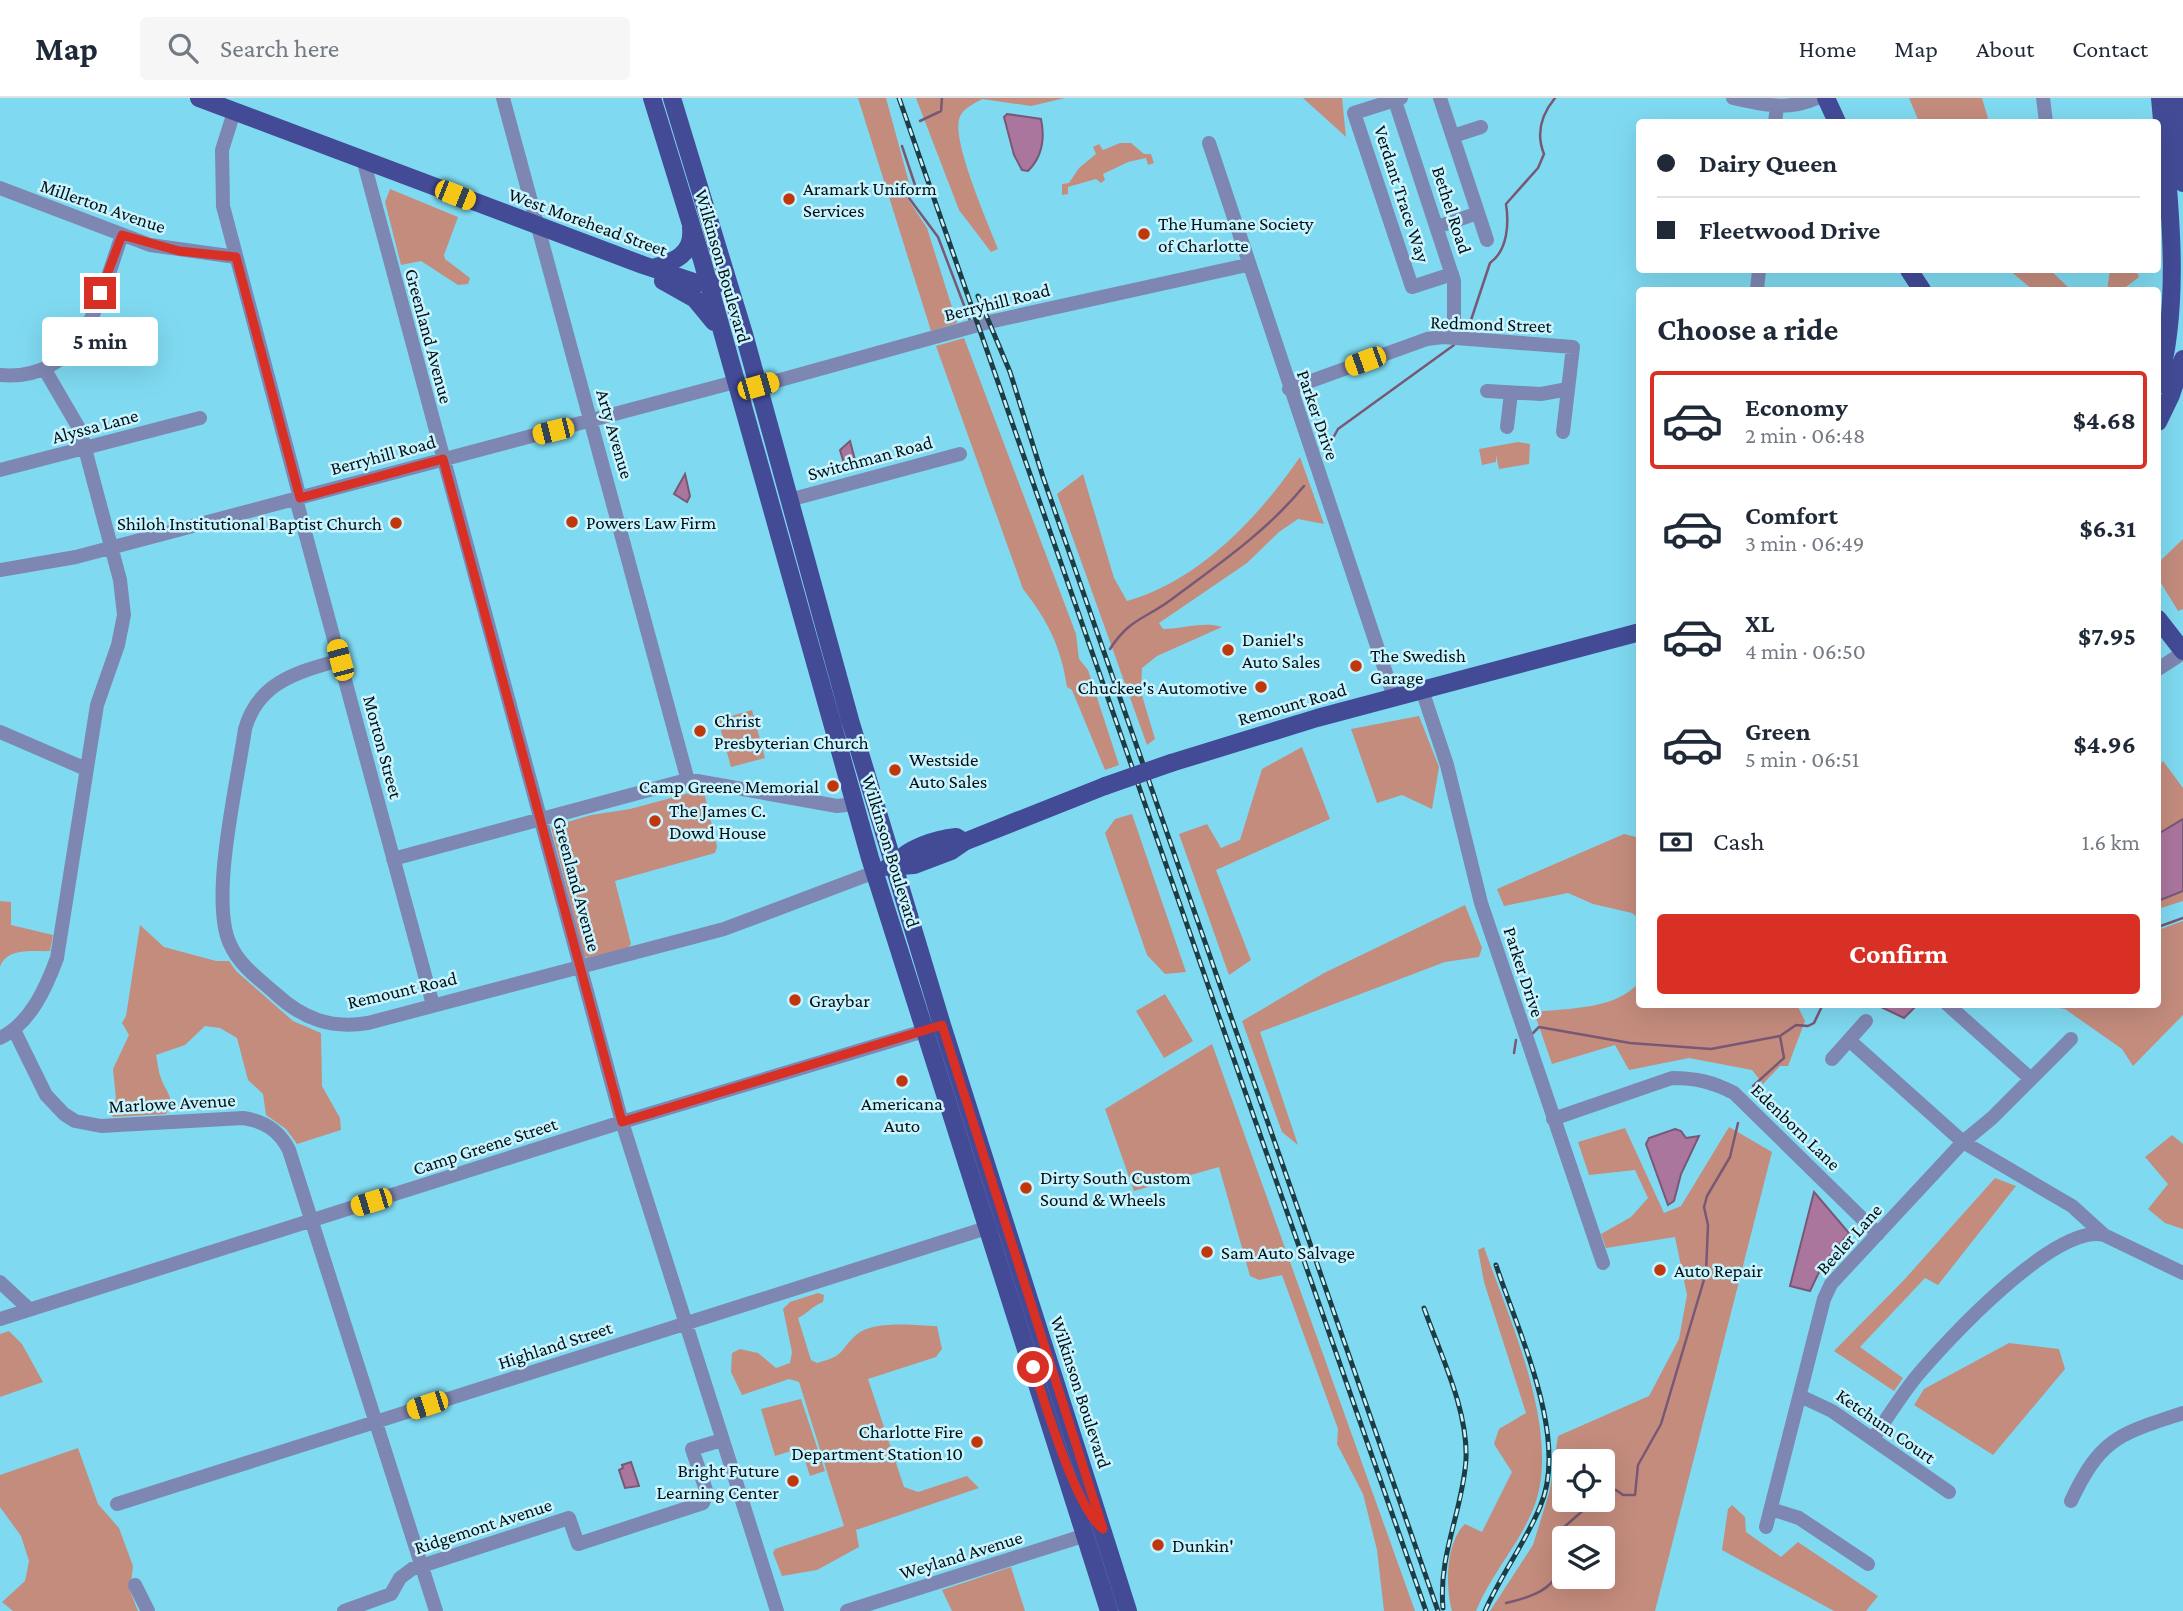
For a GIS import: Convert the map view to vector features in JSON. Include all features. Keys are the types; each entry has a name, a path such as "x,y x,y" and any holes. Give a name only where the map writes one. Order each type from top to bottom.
{"main road":[{"name":"West Morehead Street","path":"199,98 648,267 709,285 728,282"},
{"name":"Wilkinson Boulevard","path":"652,98 709,285 854,804 913,998 934,1028"},
{"name":"Wilkinson Boulevard","path":"672,98 758,386 850,720 895,865 934,1028 1095,1532 1109,1611"},
{"path":"1826,98 1836,119"},
{"path":"2160,98 2161,119"},
{"path":"2177,98 2183,183"},
{"path":"2161,129 2164,221 2179,317 2161,375"},
{"path":"689,218 692,236 685,254 674,262 648,267 652,276 701,304 714,322 724,344"},
{"path":"2161,416 2183,359"},
{"path":"2161,623 2183,652"},
{"name":"Remount Road","path":"875,872 895,865 914,865 951,851 964,842 1105,786 1171,763 1394,697 1636,633"},
{"name":"Wilkinson Boulevard","path":"997,1225 1058,1444 1095,1532"},
{"path":"1095,1532 1093,1536 1127,1611"}],"street":[{"name":"Arty Avenue","path":"503,98 688,781"},
{"path":"1440,98 1487,240"},
{"path":"1733,98 1776,115 1817,98"},
{"path":"2043,98 2046,119"},
{"name":"Verdant Trace Way","path":"1397,99 1354,113 1412,287 1452,274"},
{"name":"Bethel Road","path":"1397,99 1452,274 1457,299 1454,338"},
{"name":"Morton Street","path":"234,112 222,150 220,176 223,206 340,660 433,1006"},
{"path":"1453,136 1481,127"},
{"name":"Parker Drive","path":"1209,144 1247,265 1394,697"},
{"name":"Greenland Avenue","path":"363,159 622,1122 777,1611"},
{"name":"Millerton Avenue","path":"0,188 122,235 179,251 236,257"},
{"path":"1437,227 1478,213"},
{"path":"0,375 45,370 62,358 82,337 122,235"},
{"name":"Berryhill Road","path":"758,386 989,322 1247,265"},
{"name":"Redmond Street","path":"1289,389 1419,341 1454,338 1573,347 1568,389"},
{"path":"0,1038 14,1030 41,995 57,958 97,705 118,645 124,615 120,580 85,449 74,417 45,370"},
{"name":"Berryhill Road","path":"0,570 51,563 111,548 735,382"},
{"path":"1487,391 1541,394 1568,389 1563,432"},
{"path":"1507,427 1511,393"},
{"name":"Alyssa Lane","path":"0,470 200,418"},
{"name":"Switchman Road","path":"789,500 960,454"},
{"path":"2161,667 2183,652"},
{"name":"Remount Road","path":"340,660 278,682 257,702 247,722 221,892 222,923 230,946 245,966 286,1003 314,1020 353,1026 579,968 724,929 875,872"},
{"name":"Parker Drive","path":"1422,690 1447,765 1481,903 1603,1263"},
{"path":"0,732 86,769"},
{"path":"393,859 688,781 837,806 854,804"},
{"path":"1951,1008 2031,1079"},
{"path":"1832,1059 1866,1021"},
{"name":"Camp Greene Street","path":"0,1319 622,1122 934,1028"},
{"name":"Marlowe Avenue","path":"14,1030 46,1095 64,1114 75,1121 101,1126 243,1118 270,1127 289,1150 436,1611"},
{"name":"Beeler Lane","path":"1766,1527 1824,1300 1831,1284 1963,1142 2071,1039"},
{"path":"1849,1040 1963,1142 2072,1206 2104,1235 2183,1273"},
{"name":"Edenborn Lane","path":"1553,1119 1672,1078 1693,1078 1716,1083 1734,1093 1878,1234"},
{"name":"Highland Street","path":"117,1504 997,1225"},
{"path":"1872,1439 1915,1378 1984,1305 2046,1254 2088,1233 2104,1235"},
{"path":"0,1282 29,1309"},
{"name":"Ketchum Court","path":"1800,1396 1822,1404 1949,1492"},
{"path":"2071,1501 2087,1469 2116,1437 2183,1413"},
{"name":"Ridgemont Avenue","path":"344,1611 391,1594 408,1571 569,1518 578,1544 703,1503 707,1493 692,1450 722,1440"},
{"path":"1771,1509 1798,1518 1868,1564"},
{"name":"Weyland Avenue","path":"847,1611 1095,1532"},
{"path":"135,1585 148,1611"}],"shaded area":[{"path":"858,98 886,98 911,190 906,196 927,228 957,323 931,331"},
{"path":"916,98 1065,98 1031,106 982,99 968,107 960,116 959,131 966,165 998,249 991,252 959,210"},
{"path":"1303,98 1342,98 1346,137"},
{"path":"1909,98 1982,98 1988,119 1918,119"},
{"path":"1007,114 1041,119 1041,147 1028,171 1022,170 1014,155 1004,117"},
{"path":"1120,143 1131,143 1144,154 1151,154 1154,163 1148,165 1146,158 1128,162 1103,174 1105,180 1101,183 1096,179 1068,187 1068,194 1062,195 1062,184 1069,183 1079,168 1096,154 1093,147 1099,144 1103,150"},
{"path":"390,189 458,217 444,255 445,259 470,278 468,284 458,285 421,261 401,265 385,202"},
{"path":"2013,273 2053,273 2068,287 2029,287"},
{"path":"2110,273 2137,273 2139,277 2126,287 2107,287"},
{"path":"964,338 1076,634 1079,659 1088,670 1119,765 1105,770 1072,690 1067,687 1052,635 1040,612 1023,589 936,346"},
{"path":"850,441 855,460 852,466 845,467 840,450"},
{"path":"1518,442 1530,444 1529,464 1499,469 1496,455 1496,462 1482,465 1479,449"},
{"path":"1300,457 1324,524 1298,519 1279,532 1247,563 1159,623 1163,629 1201,625 1222,627 1157,656 1142,668 1141,692 1155,739 1147,745 1057,494 1083,474 1114,578 1127,601 1179,578 1225,544 1266,502"},
{"path":"685,474 690,496 687,502 674,494"},
{"path":"2183,539 2183,609 2178,611 2161,583 2161,560"},
{"path":"752,710 765,758 731,767 718,720"},
{"path":"1419,716 1439,767 1432,809 1402,795 1377,803 1351,729"},
{"path":"1302,747 1330,819 1216,870 1251,960 1229,975 1179,834 1207,824 1221,848 1240,840 1262,769"},
{"path":"2163,761 2183,788 2183,819 2161,832"},
{"path":"697,791 704,792 717,847 715,853 615,881 631,944 628,948 587,958 584,956 551,827"},
{"path":"1132,814 1186,972 1165,974 1147,955 1105,833 1115,819"},
{"path":"2183,819 2183,891 2161,900 2161,832"},
{"path":"1624,834 1636,837 1636,916 1593,904 1568,893 1504,906 1497,889"},
{"path":"2183,891 2183,901 2161,908 2161,900"},
{"path":"0,901 11,902 11,925 53,935 50,951 14,953 3,961 0,967"},
{"path":"1465,905 1482,948 1479,957 1445,962 1260,1032 1298,1145 1282,1132 1242,1021 1324,973"},
{"path":"2183,921 2183,1015 2133,1066 2122,1049 2065,1009 2059,1008 2161,1008 2161,929"},
{"path":"140,925 164,947 216,961 229,961 236,971 293,1021 321,1033 322,1086 340,1118 341,1130 297,1144 286,1129 266,1115 263,1094 248,1080 237,1038 220,1028 205,1026 185,1045 156,1055 160,1075 170,1099 166,1114 113,1117 109,1107 116,1099 113,1069 129,1035 122,1023 126,1016"},
{"path":"1636,985 1636,1008 1798,1008 1805,1021 1788,1066 1780,1066 1763,1084 1752,1070 1689,1058 1629,1070 1615,1045 1552,1064 1534,1012 1591,1006 1619,998"},
{"path":"1165,994 1193,1041 1164,1058 1136,1011"},
{"path":"1883,1008 1914,1008 1904,1018"},
{"path":"1212,1044 1415,1611 1384,1611 1377,1550 1363,1494 1337,1444 1338,1429 1282,1275 1259,1280 1250,1276 1219,1167 1134,1191 1105,1109"},
{"path":"1729,1127 1772,1152 1655,1611 1490,1611 1533,1545 1552,1476 1552,1512 1615,1512 1615,1449 1556,1449 1558,1436 1649,1396 1679,1339 1687,1295 1675,1237 1606,1248 1601,1234 1631,1217 1648,1198 1635,1170 1589,1175 1578,1142 1625,1128 1664,1213 1681,1206"},
{"path":"1675,1129 1681,1131 1686,1138 1699,1136 1681,1174 1674,1201 1668,1205 1646,1144 1649,1138"},
{"path":"2172,1135 2183,1144 2183,1229 2165,1223 2148,1209 2168,1184 2145,1157"},
{"path":"1995,1178 2016,1186 1938,1285 1925,1278 1860,1347 1903,1378 1894,1391 1834,1351 1904,1280"},
{"path":"1814,1192 1849,1233 1822,1266 1810,1291 1790,1286"},
{"path":"1484,1247 1530,1380 1542,1451 1540,1484 1525,1526 1476,1611 1452,1611 1448,1577 1454,1542 1465,1524 1482,1532 1512,1472 1494,1444 1499,1429 1526,1413 1484,1282 1478,1250"},
{"path":"818,1293 824,1295 823,1302 798,1318 811,1360 817,1363 837,1355 856,1335 872,1327 895,1324 937,1326 942,1349 936,1357 868,1379 904,1487 918,1492 967,1476 979,1488 856,1530 859,1547 817,1570 782,1576 773,1553 775,1549 844,1526 799,1382 789,1379 742,1395 731,1372 732,1353 740,1349 758,1353 776,1368 790,1363 792,1352 783,1309 790,1302"},
{"path":"9,1331 22,1344 43,1382 0,1397 0,1334"},
{"path":"2009,1343 2059,1349 2065,1369 1993,1455 1914,1405 1924,1389"},
{"path":"801,1399 825,1471 810,1476 801,1448 775,1456 761,1409"},
{"path":"78,1448 98,1504 119,1528 133,1566 130,1591 138,1611 13,1611 2,1602 25,1581 29,1561 21,1536 0,1507 0,1475"},
{"path":"631,1462 639,1486 625,1488 619,1470 623,1468 622,1465"},
{"path":"1732,1505 1745,1517 1746,1532 1781,1557 1798,1542 1878,1596 1866,1611 1834,1611 1722,1550 1728,1509"},
{"path":"1011,1567 1025,1611 952,1611 942,1590"}],"waterway":[{"path":"920,121 941,111 942,98"},
{"path":"1468,329 1490,263 1504,244 1507,228 1506,204 1538,168 1544,154 1540,139 1541,125 1555,98"},
{"path":"902,146 916,188 909,198 938,237 970,321"},
{"path":"1327,449 1338,429 1454,345"},
{"path":"1110,649 1131,625 1172,599 1258,533 1304,486"},
{"path":"2161,926 2183,918"},
{"path":"1532,1034 1539,1027 1630,1043 1711,1049 1780,1036 1796,1025 1808,1026 1814,1023 1821,1008"},
{"path":"1753,1086 1784,1058 1780,1036"},
{"path":"1514,1053 1516,1040"},
{"path":"1615,1490 1623,1495 1635,1495 1638,1465 1661,1424 1706,1273 1708,1225 1704,1207 1707,1196 1730,1157 1738,1123"},
{"path":"1506,1603 1536,1594 1554,1580 1562,1559 1563,1528 1581,1512"}],"railway":[{"path":"899,98 1426,1611"},
{"path":"978,296 1010,372 1043,477 1438,1611"},
{"path":"1485,1611 1540,1507 1548,1480 1549,1450 1538,1386 1496,1265"},
{"path":"1424,1308 1458,1401 1465,1440 1464,1478 1447,1551 1442,1588 1443,1608"}],"place":[{"name":"Aramark Uniform Services","path":"789,199"},
{"name":"The Humane Society of Charlotte","path":"1144,234"},
{"name":"Powers Law Firm","path":"572,522"},
{"name":"Shiloh Institutional Baptist Church","path":"396,523"},
{"name":"Daniel's Auto Sales","path":"1228,650"},
{"name":"The Swedish Garage","path":"1356,666"},
{"name":"Chuckee's Automotive","path":"1261,687"},
{"name":"Christ Presbyterian Church","path":"700,731"},
{"name":"Westside Auto Sales","path":"895,770"},
{"name":"Camp Greene Memorial","path":"833,786"},
{"name":"The James C. Dowd House","path":"655,821"},
{"name":"Graybar","path":"795,1000"},
{"name":"Americana Auto","path":"902,1081"},
{"name":"Dirty South Custom Sound & Wheels","path":"1026,1188"},
{"name":"Sam Auto Salvage","path":"1207,1252"},
{"name":"Auto Repair","path":"1660,1270"},
{"name":"Charlotte Fire Department Station 10","path":"977,1442"},
{"name":"Bright Future Learning Center","path":"793,1481"},
{"name":"Dunkin'","path":"1158,1545"}],"route":[{"path":"100,293 122,235 179,251 236,257 300,498 443,459 622,1122 942,1025 1103,1529 1090,1518 1058,1444 1033,1367"}]}
